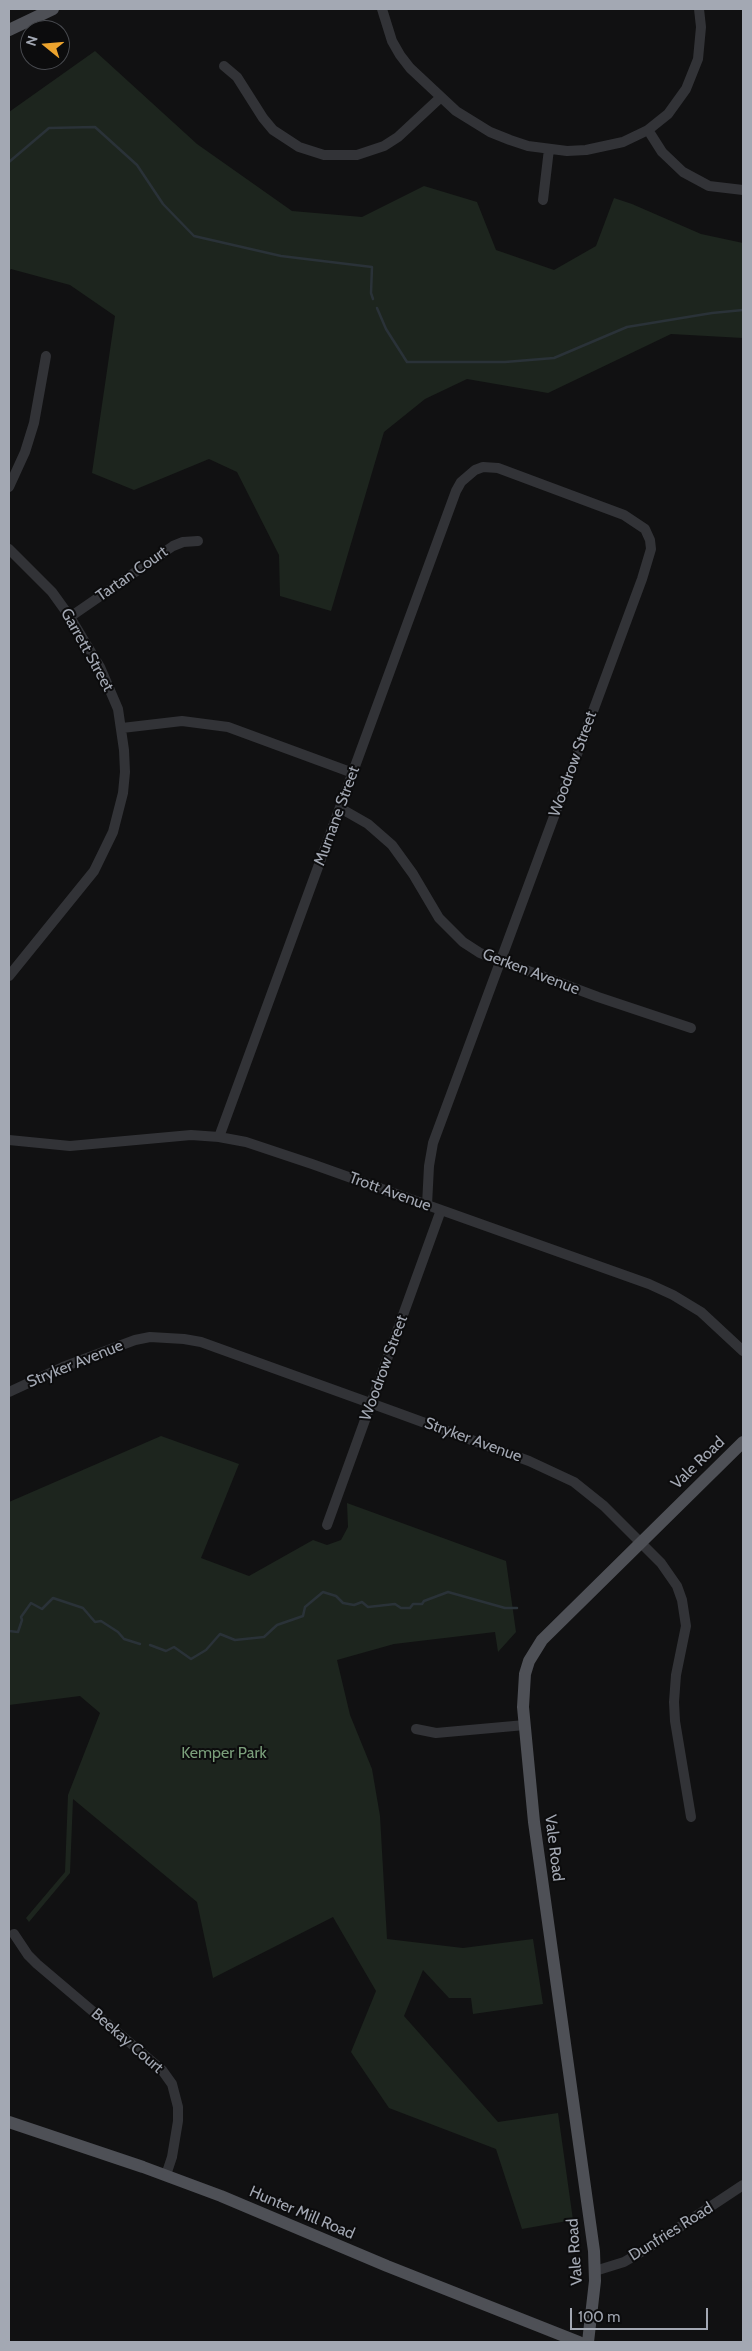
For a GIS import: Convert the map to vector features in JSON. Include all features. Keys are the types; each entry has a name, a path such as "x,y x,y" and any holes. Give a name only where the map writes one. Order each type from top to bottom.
{"main road":[{"path":"9,30 53,9"},
{"name":"Vale Road","path":"588,2342 595,2271 591,2223 558,2008 535,1831 525,1725 523,1690 525,1674 534,1650 743,1442"},
{"name":"Hunter Mill Road","path":"9,2122 166,2175 579,2342"}],"street":[{"path":"382,9 392,40 400,55 410,68 456,111 490,132 528,146 577,150 606,147 623,142 648,130 678,102 694,74 701,44 699,9"},
{"path":"224,66 237,77 263,118 273,130 299,147 324,155 357,155 384,146 398,137 441,97"},
{"path":"648,130 662,152 683,172 709,186 743,190"},
{"path":"543,200 549,149"},
{"path":"9,487 25,452 34,423 46,356"},
{"name":"Woodrow Street","path":"427,1205 429,1166 434,1143 642,579 651,549 650,540 645,529 624,514 498,468 483,467 475,470 461,482 455,495"},
{"name":"Murnane Street","path":"219,1137 455,495"},
{"name":"Tartan Court","path":"70,617 172,546 198,541"},
{"name":"Garrett Street","path":"9,549 38,576 70,617 86,642 110,688 122,728 124,765 122,793 113,832 105,852 84,887 9,976"},
{"path":"122,728 182,722 228,727 353,773"},
{"name":"Gerken Avenue","path":"340,808 368,824 392,845 413,874 429,904 450,931 480,954 598,998 691,1028"},
{"name":"Trott Avenue","path":"9,1140 70,1146 168,1136 219,1137 246,1142 441,1210 673,1295 701,1312 743,1351"},
{"name":"Woodrow Street","path":"327,1525 441,1210"},
{"name":"Stryker Avenue","path":"9,1392 112,1347 135,1340 166,1337 201,1342 553,1470 574,1482 642,1543 670,1574 677,1586 685,1613 684,1642 676,1675 675,1721 691,1817"},
{"path":"416,1729 436,1733 525,1725"},
{"name":"Beekay Court","path":"14,1934 28,1955 37,1964 162,2070 172,2084 178,2107 178,2121 174,2148 166,2175"},
{"name":"Dunfries Road","path":"595,2271 624,2262 743,2185"}],"green space":[{"path":"95,51 197,144 292,211 362,217 424,186 477,202 496,250 554,270 596,246 614,198 701,234 743,243 743,338 671,334 548,393 467,379 425,399 384,432 331,611 280,596 279,555 237,472 209,459 134,490 92,473 115,316 70,285 11,269 9,271 9,112"},
{"name":"Kemper Park","path":"161,1436 239,1464 201,1558 249,1576 313,1540 327,1545 341,1540 348,1527 347,1503 506,1561 516,1632 498,1652 495,1632 394,1644 337,1660 350,1715 372,1769 380,1816 387,1939 463,1948 533,1939 543,2004 473,2014 471,1998 449,1998 423,1970 404,2016 498,2122 558,2113 573,2220 522,2229 496,2149 389,2108 351,2052 376,1991 333,1917 213,1978 197,1902 73,1799 70,1873 29,1922 26,1918 65,1872 68,1795 100,1713 80,1696 9,1705 9,1502"}],"waterway":[{"path":"9,162 49,128 95,127 137,165 163,204 194,236 281,256 372,267 371,293 373,299"},
{"path":"377,308 386,329 407,362 505,362 554,358 627,327 712,313 743,310"},
{"path":"150,1645 166,1651 174,1647 191,1659 206,1650 220,1634 235,1640 264,1637 277,1625 303,1616 305,1607 323,1592 336,1596 343,1603 354,1605 362,1602 368,1607 395,1604 401,1608 410,1608 413,1604 422,1604 424,1601 448,1592 505,1608 517,1608"},
{"path":"9,1631 18,1632 22,1620 21,1617 31,1603 42,1609 53,1598 83,1608 95,1622 101,1621 118,1632 124,1639 140,1644"}]}
